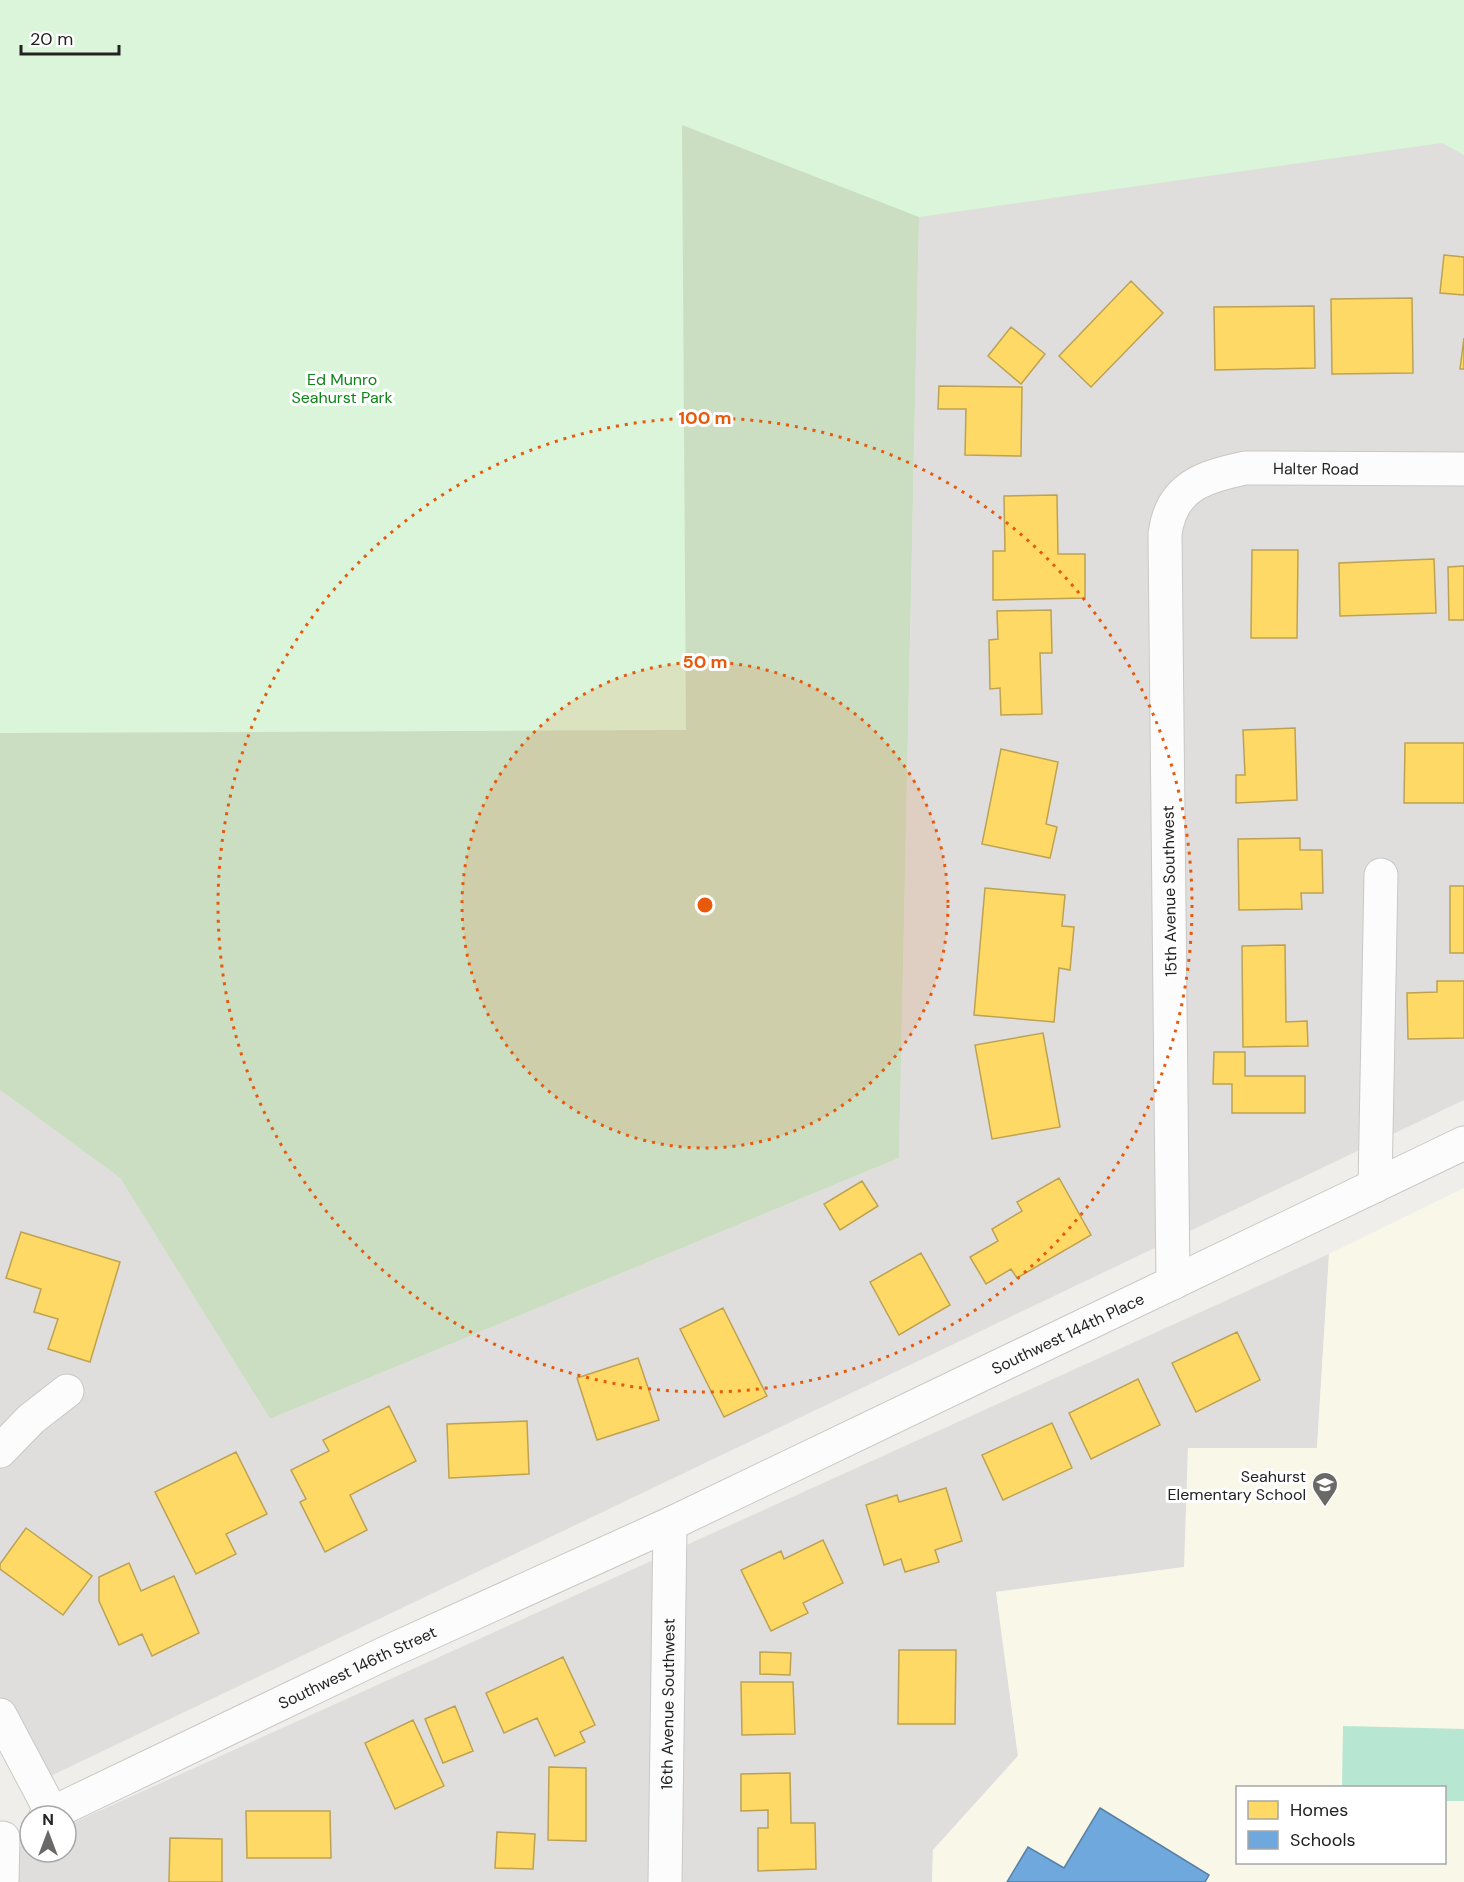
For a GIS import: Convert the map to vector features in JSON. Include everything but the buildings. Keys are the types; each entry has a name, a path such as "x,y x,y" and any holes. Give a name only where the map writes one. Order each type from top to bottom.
{"street":[{"name":"Halter Road","path":"1176,501 1210,476 1245,468 1464,469"},
{"name":"15th Avenue Southwest","path":"1173,1283 1166,534 1167,519 1176,501"},
{"path":"1375,1186 1381,875"},
{"name":"Southwest 144th Place","path":"670,1524 1464,1143"},
{"path":"0,1451 30,1419 67,1391"},
{"name":"Southwest 146th Street","path":"72,1804 390,1651 670,1524"},
{"name":"16th Avenue Southwest","path":"665,1882 670,1524"},
{"path":"0,1715 21,1804"},
{"path":"2,1882 18,1845"}],"shaded area":[{"path":"1442,143 1464,155 1464,1100 36,1783 0,1715 0,1090 120,1178 270,1419 899,1158 919,217"},
{"name":"Seahurst Elementary School","path":"1464,1188 1464,1882 932,1882 933,1850 1018,1756 996,1592 1184,1567 1188,1448 1317,1448 1329,1254"},
{"path":"1329,1254 1317,1448 1188,1448 1185,1567 996,1592 1018,1756 933,1850 932,1882 0,1882 0,1856 18,1848 18,1864 78,1864 78,1821"}],"green space":[{"path":"0,0 1464,0 1464,155 1442,143 919,217 899,1158 270,1419 120,1178 0,1090"},
{"name":"Ed Munro Seahurst Park","path":"0,0 1464,0 1464,155 1442,143 919,217 682,125 686,730 0,733"},
{"path":"1343,1726 1464,1729 1464,1801 1446,1801 1446,1786 1342,1786"}],"place":[{"name":"Seahurst Elementary School","path":"1325,1508"}]}
